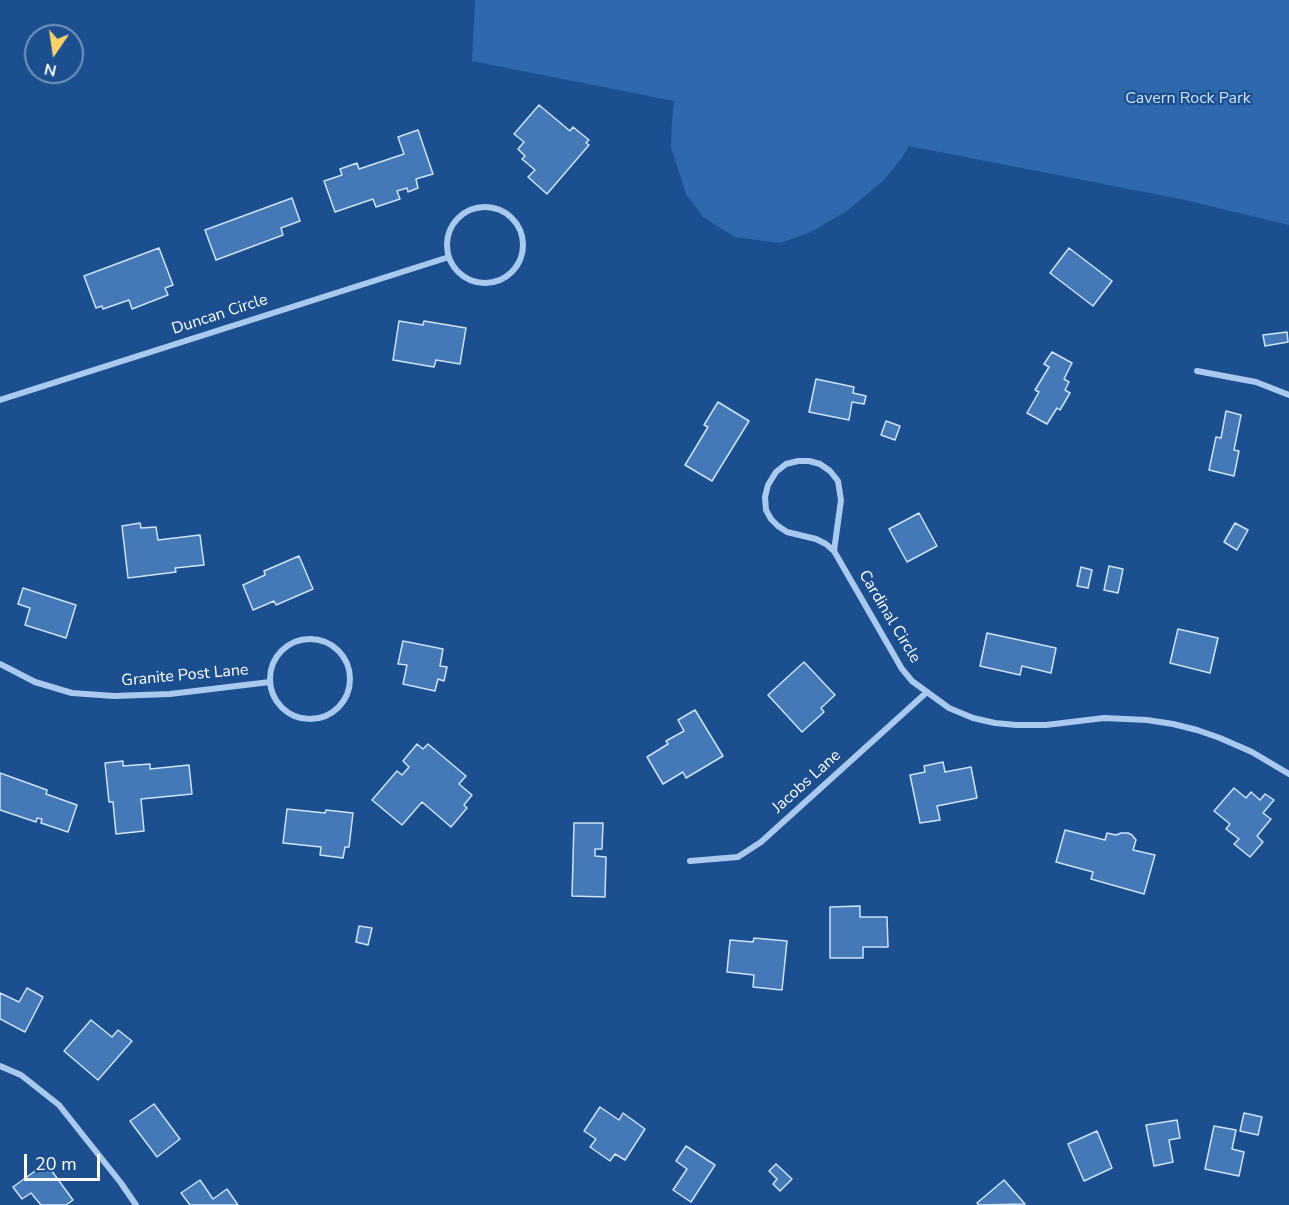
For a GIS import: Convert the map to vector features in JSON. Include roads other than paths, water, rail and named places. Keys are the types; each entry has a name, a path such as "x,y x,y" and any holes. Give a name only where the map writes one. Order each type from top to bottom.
{"street":[{"path":"487,206 500,209 518,225 523,237 523,250 519,262 512,273 501,280 483,283 464,277 449,257 447,245 449,232 454,222 464,213 475,208 487,206"},
{"name":"Duncan Circle","path":"0,400 449,257"},
{"path":"1197,371 1257,382 1289,395"},
{"path":"809,461 820,464 838,481 841,500 834,551 816,538 788,532 778,526 766,510 765,497 768,485 776,472 786,464 809,461"},
{"name":"Cardinal Circle","path":"834,551 902,669 912,681 949,708 973,718 1016,725 1046,725 1104,718 1173,724 1220,738 1252,752 1289,774"},
{"name":"Granite Post Lane","path":"309,639 322,640 334,646 343,655 349,667 351,680 342,705 331,714 318,719 305,720 280,707 273,696 270,682 271,669 276,657 296,641 309,639"},
{"name":"Granite Post Lane","path":"0,664 35,682 72,693 114,696 170,694 270,682"},
{"name":"Jacobs Lane","path":"690,861 738,857 761,842 927,692"},
{"path":"0,1066 21,1075 59,1105 136,1205"}],"park label":[{"name":"Cavern Rock Park","path":"1188,99"}]}
